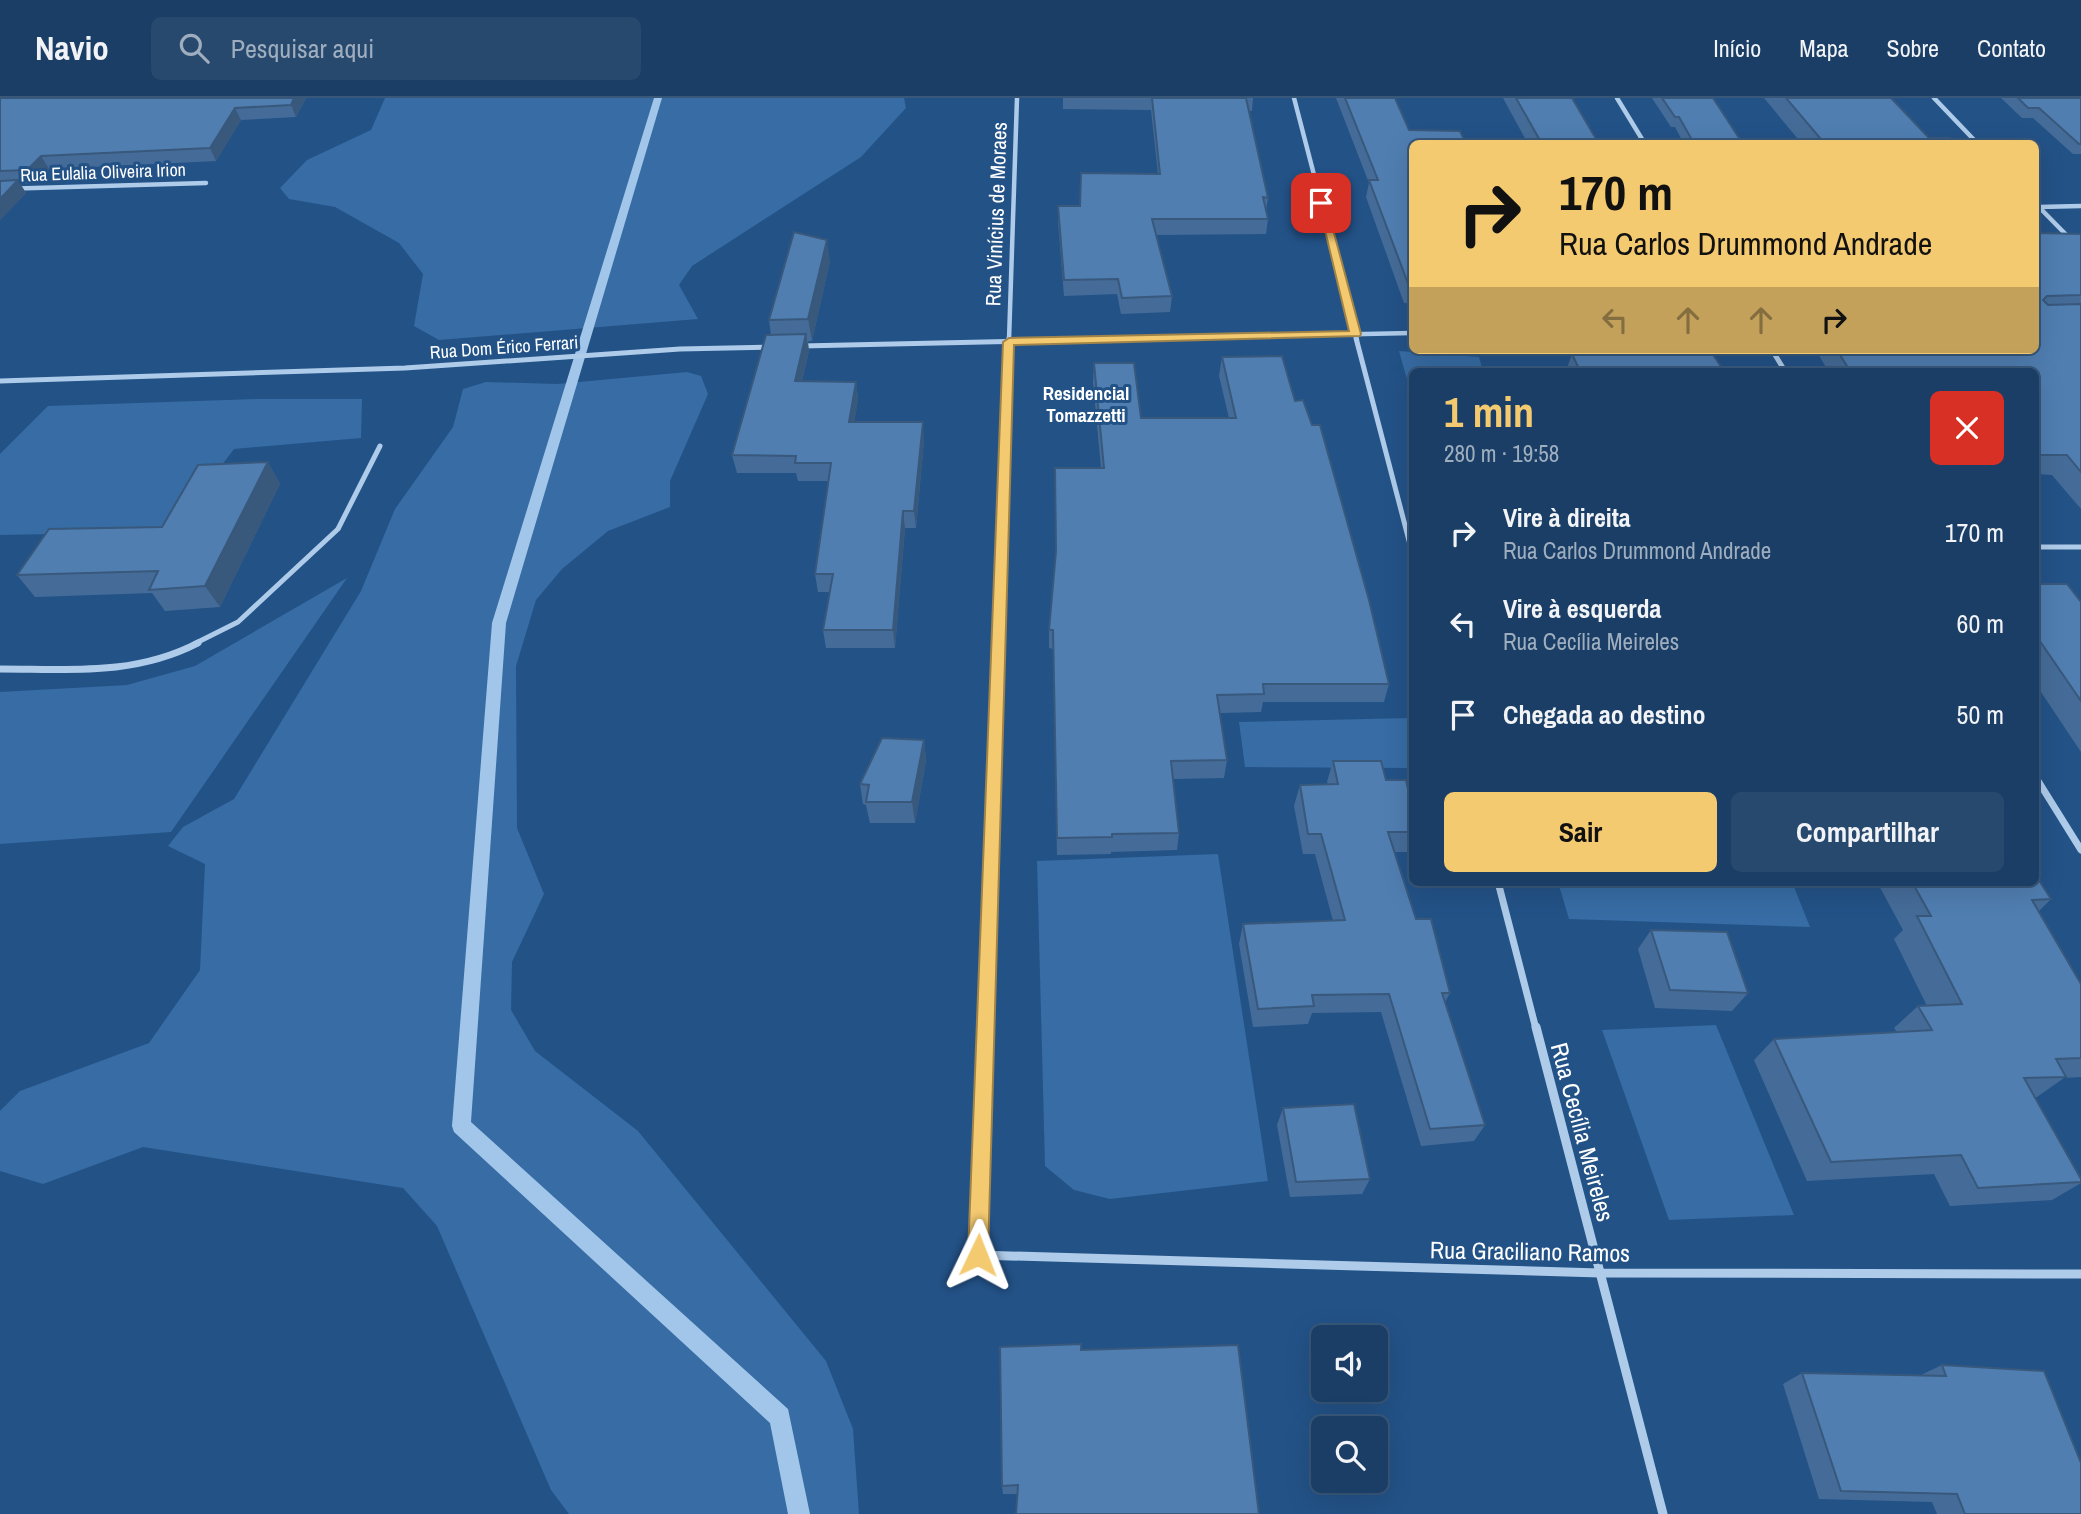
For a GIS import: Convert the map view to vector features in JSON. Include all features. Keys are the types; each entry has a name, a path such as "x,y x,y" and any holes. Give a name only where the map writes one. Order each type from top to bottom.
{"street":[{"name":"Rua Vinícius de Moraes","path":"978,1255 1017,98"},
{"path":"1294,98 1409,540"},
{"path":"1616,98 1642,140"},
{"path":"1934,98 1974,140"},
{"name":"Rua Eulalia Oliveira Irion","path":"0,189 206,183"},
{"path":"2039,205 2081,206"},
{"path":"2039,207 2081,250"},
{"path":"790,346 1409,333"},
{"name":"Rua Dom Érico Ferrari","path":"0,381 405,368 680,349 776,346"},
{"path":"0,670 123,667 170,657 238,622 338,529 380,446"},
{"path":"2039,547 2081,547"},
{"path":"2039,782 2081,850"},
{"name":"Rua Cecília Meireles","path":"1499,886 1663,1514"},
{"name":"Rua Graciliano Ramos","path":"978,1255 1600,1273 2081,1274"}],"shaded area":[{"path":"385,98 904,98 906,108 861,157 692,266 679,285 698,319 439,340 414,326 423,274 399,243 335,207 289,199 280,188 307,160 371,130"},
{"path":"1399,351 1409,352 1409,354 1479,357 1482,368 1409,368 1409,386"},
{"path":"687,372 701,376 708,394 670,481 670,507 608,531 562,569 536,600 516,666 517,828 544,894 512,962 511,1010 535,1051 638,1131 826,1361 853,1429 859,1514 569,1514 551,1490 437,1226 403,1188 143,1147 43,1184 0,1171 0,1111 20,1091 149,1043 200,970 205,864 168,846 183,827 234,799 361,591 395,509 453,427 463,389 486,382 557,384"},
{"path":"258,399 362,399 361,438 234,449 171,532 0,535 0,454 48,406"},
{"path":"347,578 171,832 0,844 0,692 127,685 195,666"},
{"path":"1409,718 1409,768 1245,767 1239,722"},
{"path":"1218,854 1268,1181 1110,1199 1074,1190 1045,1166 1037,861"},
{"path":"1559,886 1794,886 1810,927 1569,919"},
{"path":"1716,1025 1794,1215 1669,1220 1602,1030"}],"building":[{"path":"0,98 294,98 291,105 235,108 210,148 41,156 27,170 0,171"},
{"path":"1152,98 1246,98 1268,198 1263,197 1268,219 1152,219 1172,296 1122,298 1118,279 1064,280 1058,206 1080,206 1081,173 1160,174"},
{"path":"1345,98 1395,98 1409,130 1460,131 1464,140 1409,140 1409,286 1369,180 1378,180"},
{"path":"1516,98 1572,98 1597,140 1540,140"},
{"path":"1662,98 1713,98 1740,140 1692,140 1679,117 1675,117"},
{"path":"1786,98 1891,98 1929,138 1952,140 1822,140"},
{"path":"2018,98 2081,98 2081,144 2039,108 2028,108"},
{"path":"18,180 0,199 0,181"},
{"path":"794,232 827,240 808,319 769,320"},
{"path":"2039,233 2081,234 2081,295 2047,296 2043,300 2048,305 2081,304 2081,472 2067,455 2039,455 2039,368 1848,368 1839,354 2039,354"},
{"path":"806,334 795,381 856,382 849,422 923,422 914,511 903,511 893,630 823,630 833,574 815,574 831,463 795,463 796,456 732,455 766,335"},
{"path":"1572,354 1713,354 1722,368 1579,368"},
{"path":"1282,356 1295,401 1303,400 1312,425 1320,425 1369,600 1389,684 1263,684 1264,694 1217,695 1227,760 1171,761 1179,833 1057,838 1053,630 1049,630 1056,551 1055,468 1104,468 1094,363 1134,363 1141,418 1236,418 1222,357"},
{"path":"268,462 205,586 149,590 158,571 17,575 49,529 162,527 198,465"},
{"path":"2039,584 2067,584 2081,602 2081,701 2039,640"},
{"path":"882,738 924,740 912,802 866,802 869,785 860,784"},
{"path":"1333,761 1381,761 1386,780 1406,780 1409,794 1409,832 1388,832 1416,919 1431,919 1450,993 1442,993 1485,1125 1430,1129 1389,994 1312,995 1314,1006 1258,1009 1243,924 1345,920 1321,834 1308,834 1300,785 1338,784"},
{"path":"2039,880 2051,899 2032,900 2081,984 2081,1058 2056,1059 2066,1077 2024,1078 2081,1182 1978,1188 1961,1155 1831,1162 1774,1039 1932,1030 1918,1006 1962,1004 1917,916 1931,916 1914,886 2039,886"},
{"path":"1651,930 1727,932 1748,993 1670,990"},
{"path":"1354,1104 1370,1179 1296,1182 1283,1108"},
{"path":"1081,1344 1081,1350 1238,1345 1259,1514 1016,1514 1018,1485 1002,1486 1000,1347"},
{"path":"1942,1365 2044,1371 2081,1463 2081,1514 1965,1514 1957,1494 1841,1491 1802,1373 1946,1376"}],"waterway":[{"path":"658,98 499,623 461,1126 780,1417 799,1514"}],"district":[{"name":"Residencial Tomazzetti","path":"1086,404"}],"route":[{"path":"978,1255 1009,342 1356,334 1321,203"}]}
